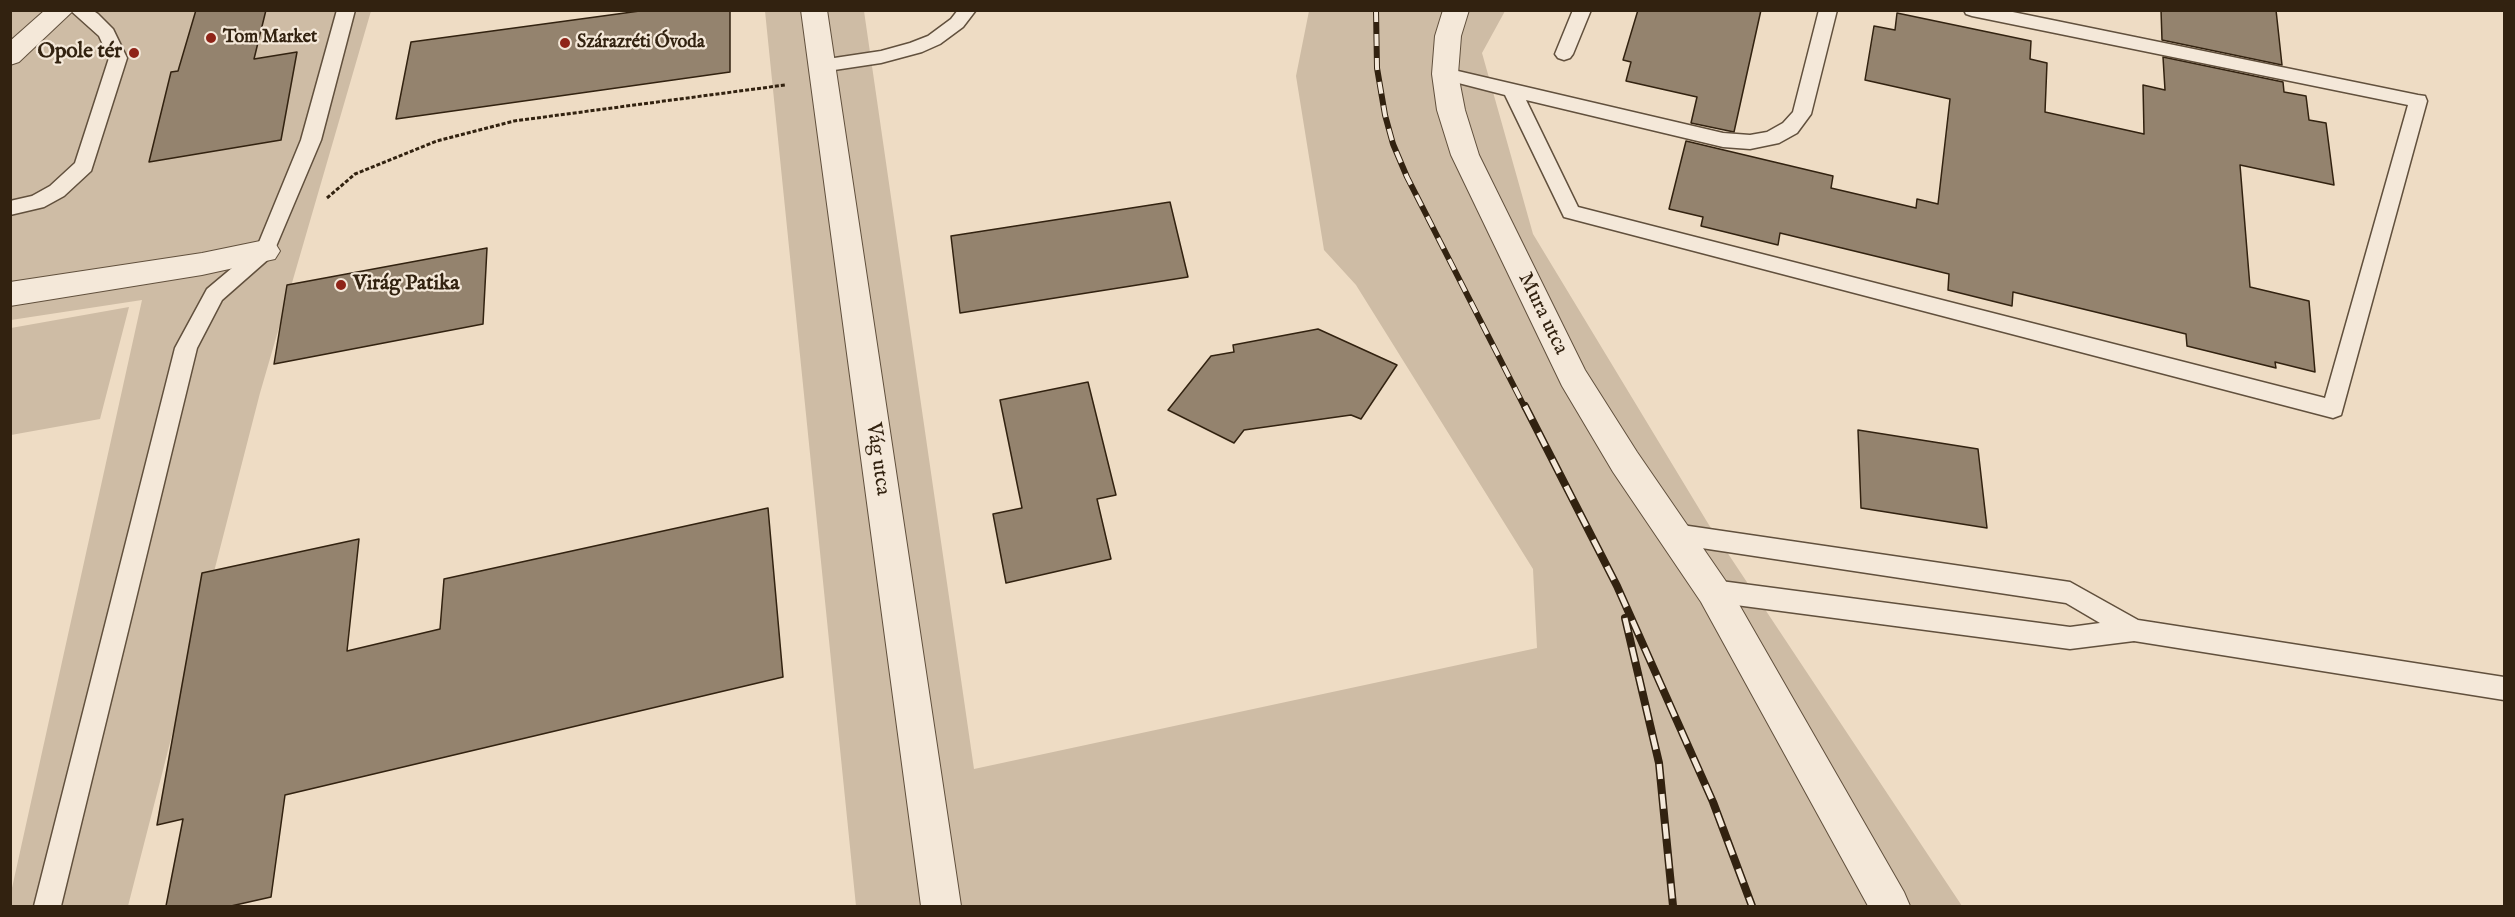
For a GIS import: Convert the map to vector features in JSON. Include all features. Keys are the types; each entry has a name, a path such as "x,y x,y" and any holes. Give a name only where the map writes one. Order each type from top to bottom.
{"street":[{"path":"10,56 61,10"},
{"name":"Vág utca","path":"814,10 821,73 941,906"},
{"name":"Mura utca","path":"1455,10 1448,36 1445,74 1451,110 1465,155 1573,377 1625,462 1713,591 1890,906"},
{"path":"10,294 202,264 265,251"}],"lane":[{"path":"10,208 37,202 57,191 84,166 118,58 107,33 92,18 78,10"},
{"path":"47,906 186,348 214,296 265,251 311,140 346,10"},
{"path":"821,73 916,48 934,40 957,24 968,10"},
{"path":"1564,54 1582,10"},
{"path":"1445,74 1723,141 1749,142 1772,138 1790,128 1802,114 1828,10"},
{"path":"1513,92 1571,212 2332,409 2418,101 1972,10"},
{"path":"1675,534 2070,593 2134,630"},
{"path":"1713,591 2070,638 2134,630 2505,689"}],"path":[{"path":"319,205 354,174 437,141 503,124 821,73"}],"shaded area":[{"path":"11,11 371,11 260,393 128,906 11,906 10,897 142,300 11,320"},
{"path":"765,11 864,11 974,769 1537,648 1533,569 1356,285 1324,250 1296,76 1309,11 1505,11 1482,53 1533,234 1709,525 1962,906 856,906"},
{"path":"129,307 100,419 11,435 11,328"}],"building":[{"path":"196,10 266,10 254,59 297,52 281,140 149,162 171,72 178,71"},
{"name":"Szárazréti Óvoda","path":"647,10 730,10 730,72 396,119 411,42"},
{"path":"1638,10 1761,10 1734,132 1691,123 1697,97 1626,81 1631,62 1623,60"},
{"path":"2161,10 2276,10 2282,65 2162,40"},
{"path":"1897,13 2031,41 2030,59 2047,63 2045,112 2144,134 2143,85 2165,90 2163,57 2283,82 2284,92 2306,96 2309,120 2326,123 2334,185 2240,165 2250,287 2309,301 2315,372 2275,362 2276,368 2187,346 2186,334 2013,292 2012,306 1948,290 1949,274 1780,233 1778,245 1701,226 1703,217 1669,209 1686,141 1833,176 1831,188 1916,208 1917,199 1938,204 1950,99 1865,80 1874,26 1895,30"},
{"path":"1170,202 1188,277 960,313 951,236"},
{"path":"487,248 483,324 274,364 287,285"},
{"path":"1318,329 1397,365 1361,419 1351,415 1244,430 1234,443 1168,410 1211,356 1234,352 1233,345"},
{"path":"1088,382 1116,495 1097,499 1111,559 1006,583 993,514 1022,508 1000,400"},
{"path":"1858,430 1978,449 1987,528 1861,508"},
{"path":"768,508 783,677 285,795 271,897 231,906 166,906 183,819 157,825 202,573 359,539 347,651 440,629 444,579"}],"railway":[{"path":"1376,10 1377,68 1385,115 1393,144 1407,177 1525,408"},
{"path":"1525,406 1617,586 1713,802 1752,906"},
{"path":"1625,618 1659,763 1673,906"}],"place":[{"name":"Tom Market","path":"211,38"},
{"name":"Szárazréti Óvoda","path":"565,43"},
{"name":"Opole tér","path":"134,53"},
{"name":"Virág Patika","path":"341,285"}]}
